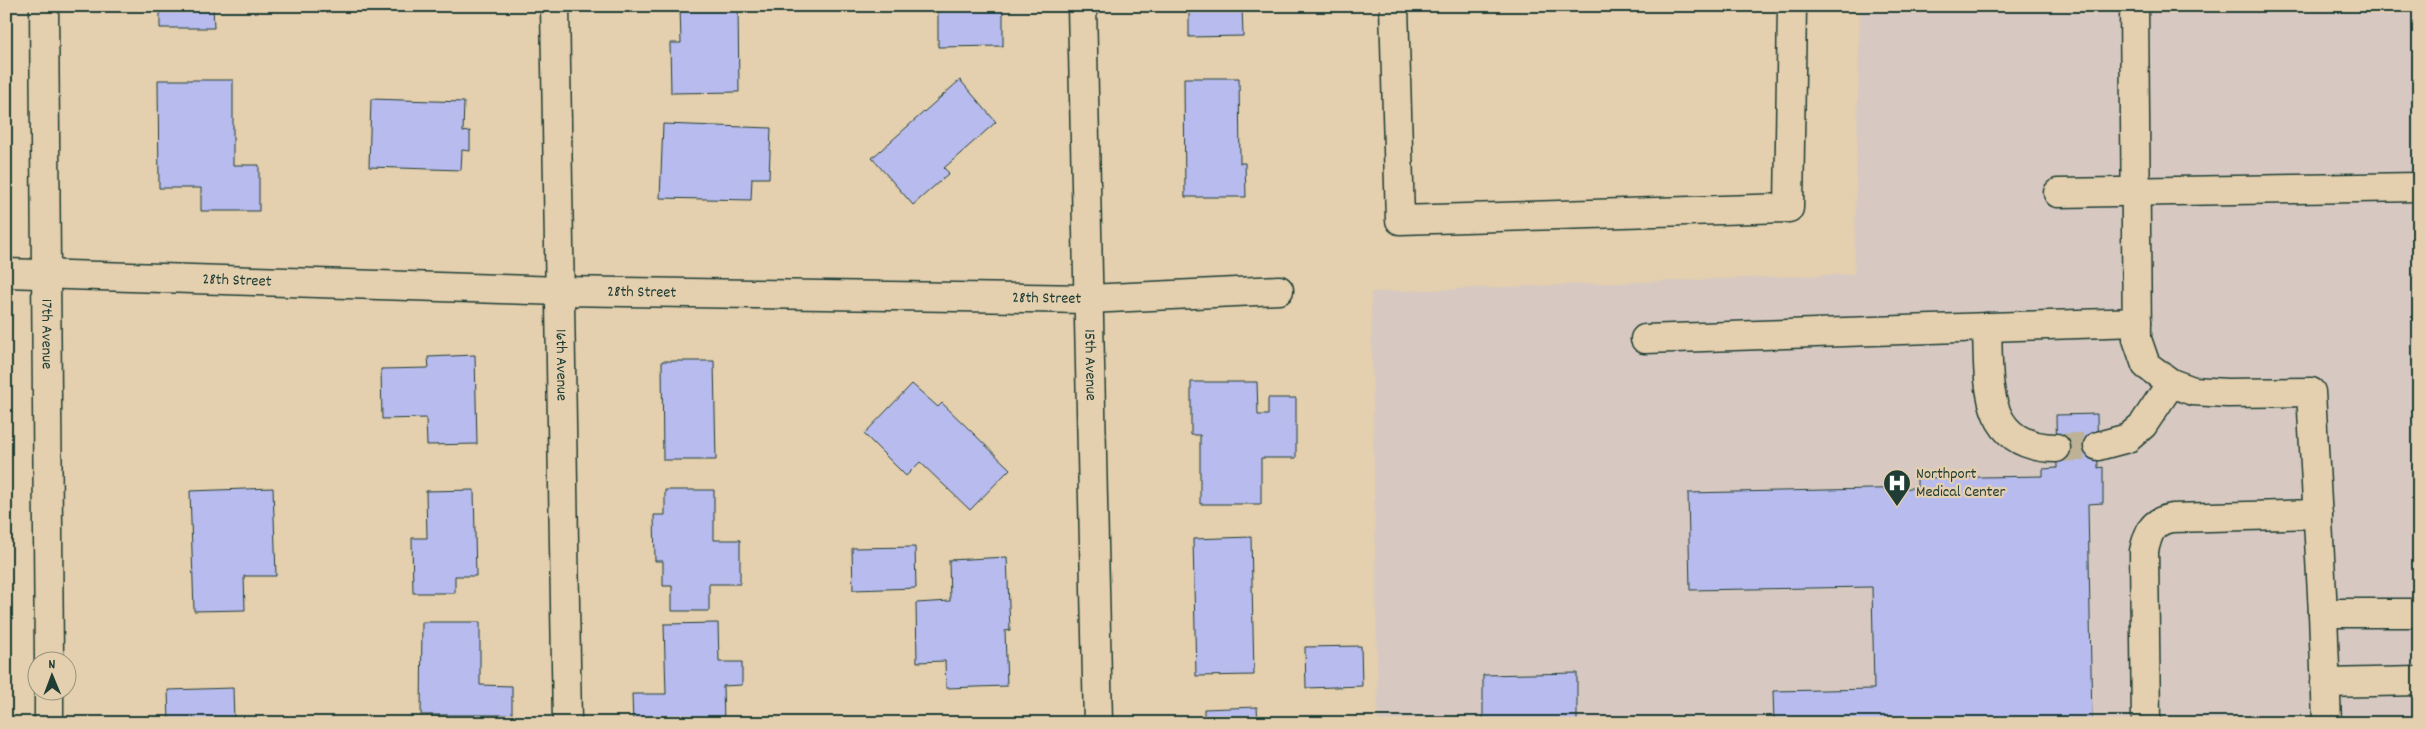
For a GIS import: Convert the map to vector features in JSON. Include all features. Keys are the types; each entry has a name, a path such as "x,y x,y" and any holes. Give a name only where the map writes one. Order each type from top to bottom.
{"street":[{"name":"17th Avenue","path":"44,6 49,652"},
{"name":"16th Avenue","path":"554,6 566,723"},
{"name":"15th Avenue","path":"1082,6 1098,723"},
{"path":"1394,6 1400,220 1789,208 1792,6"},
{"path":"2134,6 2137,339 2146,365 2171,383 2192,391 2227,393 2311,392 2327,723"},
{"path":"2058,193 2419,187"},
{"name":"28th Street","path":"6,273 560,291 1088,299 1279,290"},
{"path":"1645,338 2137,322"},
{"path":"1987,327 1989,392 2003,427 2024,442 2041,448 2056,448"},
{"path":"2098,446 2128,438 2143,425 2171,383"},
{"path":"2146,723 2144,551 2148,532 2161,520 2172,518 2318,514"},
{"path":"2323,613 2419,613"},
{"path":"2325,683 2419,681"},
{"path":"49,702 49,723"}],"shaded area":[{"name":"Northport Medical Center","path":"1860,6 2419,6 2419,723 1378,723 1371,292 1854,274"}],"building":[{"path":"160,6 213,6 214,28 160,28"},
{"path":"680,6 738,6 739,92 671,93 670,43 681,43"},
{"path":"938,6 1003,6 1003,46 938,47"},
{"path":"1189,6 1242,6 1243,36 1189,37"},
{"path":"1184,78 1239,78 1240,163 1245,163 1246,197 1185,197"},
{"path":"158,80 233,80 233,165 259,165 259,211 201,211 201,188 159,188"},
{"path":"960,80 996,122 944,168 949,173 913,205 872,158"},
{"path":"371,99 464,102 463,132 470,131 470,151 462,150 461,170 369,167"},
{"path":"663,124 771,128 769,178 752,178 751,200 660,198"},
{"path":"475,355 477,444 427,445 426,418 382,419 381,369 429,368 428,357"},
{"path":"662,361 714,361 716,460 663,460"},
{"path":"1191,382 1257,382 1258,415 1268,415 1268,398 1296,398 1296,458 1261,458 1261,504 1200,504 1200,435 1191,435"},
{"path":"912,384 938,407 942,403 1010,469 970,510 920,462 906,476 864,434"},
{"path":"2097,414 2098,468 2103,467 2103,503 2088,504 2092,723 1774,723 1773,691 1874,689 1872,587 1690,590 1688,493 1917,488 1917,478 2043,476 2043,469 2057,468 2056,415"},
{"path":"273,488 276,576 244,576 245,610 194,611 190,491"},
{"path":"474,490 476,576 455,576 455,593 413,593 412,538 427,538 426,491"},
{"path":"665,490 714,490 714,540 740,540 740,584 709,584 709,611 672,611 672,586 663,586 663,561 655,561 654,515 665,515"},
{"path":"1251,537 1254,675 1196,676 1193,539"},
{"path":"915,547 916,588 853,590 852,548"},
{"path":"1007,557 1010,630 1005,631 1007,686 946,688 945,661 917,662 916,603 950,601 949,560"},
{"path":"422,622 480,622 480,685 512,686 512,715 421,715"},
{"path":"718,623 719,662 742,662 742,685 723,686 724,722 633,723 632,694 666,694 664,624"},
{"path":"1361,646 1362,686 1306,688 1305,647"},
{"path":"1577,673 1577,723 1483,723 1483,675"},
{"path":"233,688 234,723 169,723 168,690"},
{"path":"1257,707 1258,723 1204,723 1204,709"}],"tunnel":[{"path":"2056,448 2098,446"}],"place":[{"name":"Northport Medical Center","path":"1897,507"}]}
